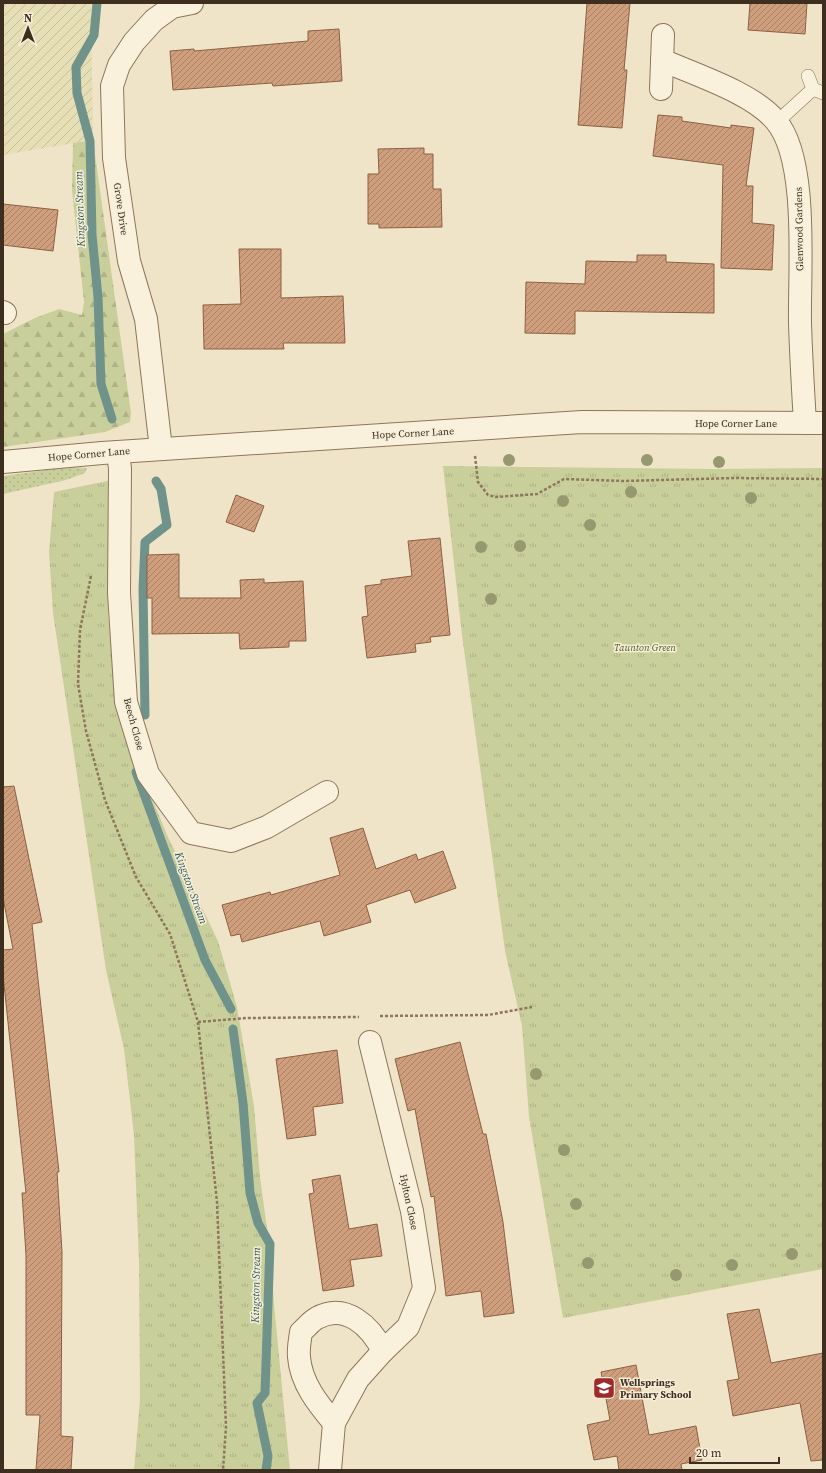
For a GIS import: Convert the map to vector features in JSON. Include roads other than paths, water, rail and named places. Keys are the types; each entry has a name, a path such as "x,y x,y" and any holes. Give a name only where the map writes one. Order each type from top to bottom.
{"street":[{"name":"Grove Drive","path":"161,449 146,319 128,261 114,158 112,86 119,65 134,42 154,20 172,7 192,3"},
{"path":"661,89 662,35"},
{"name":"Glenwood Gardens","path":"662,60 747,97 777,122 787,139 799,188 800,324 814,423"},
{"name":"Hope Corner Lane","path":"3,462 161,449 582,422 814,423"},
{"name":"Beech Close","path":"118,452 120,469 119,593 126,702 148,774 191,833 231,840 267,827 327,792"},
{"name":"Hylton Close","path":"330,1470 334,1423 358,1380 383,1351 408,1327 424,1288 412,1211 370,1042"},
{"path":"334,1423 318,1404 306,1384 298,1357 301,1332 317,1318 333,1313 351,1315 365,1324 383,1351"}],"lane":[{"path":"777,122 818,91 808,76"}],"waterway":[{"name":"Kingston Stream","path":"97,3 94,35 76,67 77,93 90,141 92,235 98,297 101,384 112,419"},
{"name":"Kingston Stream","path":"145,715 143,589 145,542 167,525 161,489 156,481"},
{"name":"Kingston Stream","path":"136,772 205,960 231,1009"},
{"name":"Kingston Stream","path":"233,1029 243,1103 250,1193 258,1223 270,1244 265,1393 257,1403 268,1456 266,1470"}],"place":[{"name":"Wellsprings Primary School","path":"604,1388"}],"park label":[{"name":"Taunton Green","path":"645,647"}]}
